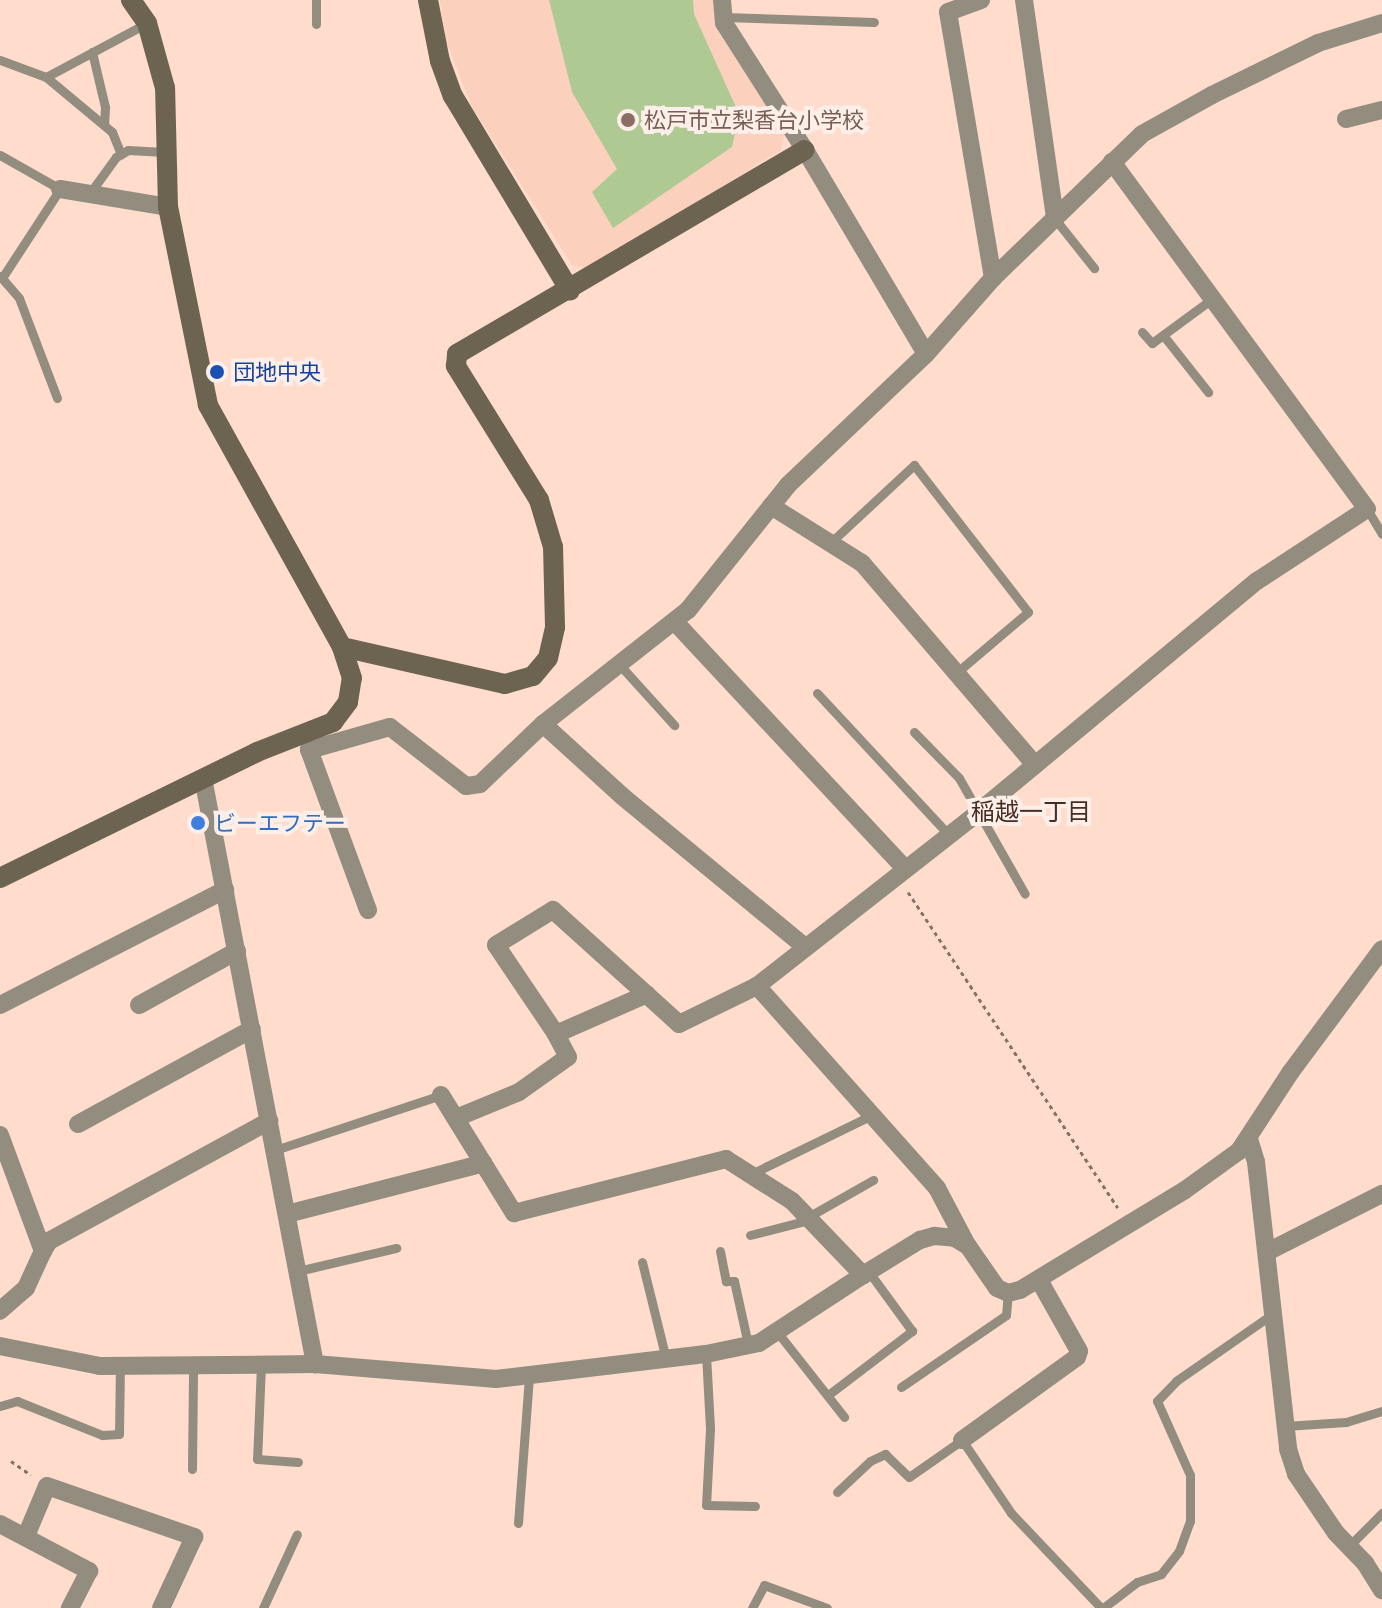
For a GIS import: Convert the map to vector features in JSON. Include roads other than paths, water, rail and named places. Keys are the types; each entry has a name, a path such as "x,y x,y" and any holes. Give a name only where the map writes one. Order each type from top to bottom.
{"street":[{"path":"131,0 147,23 165,88 164,152 168,207 208,405 342,647 352,678 348,702 333,722 306,743"},
{"path":"428,0 437,49 453,96 570,291"},
{"path":"981,0 948,12 993,278"},
{"path":"1024,0 1055,219"},
{"path":"723,9 926,354"},
{"path":"0,878 257,752 390,727 466,786 480,784 543,724 618,663 675,622 788,485 926,354 993,278 1142,134 1212,95 1318,43 1382,23"},
{"path":"1346,119 1382,110"},
{"path":"342,647 505,684 533,676 548,658 555,627 553,547 539,500 456,366 457,354 570,291 805,150"},
{"path":"456,1118 519,1092 568,1057 496,945 553,910 679,1024 757,986 804,946 976,814 1257,581 1367,509 1112,162"},
{"path":"60,189 168,207"},
{"path":"771,506 862,563 1035,765"},
{"path":"675,622 900,871"},
{"path":"543,724 622,796 804,946"},
{"path":"306,743 368,910"},
{"path":"203,778 315,1364"},
{"path":"0,1005 225,890"},
{"path":"757,986 937,1188 968,1246 997,1288 1008,1293 1039,1280 1129,1225 1213,1171 1249,1139 1290,1073 1382,950"},
{"path":"139,1005 237,951"},
{"path":"556,1034 647,994"},
{"path":"78,1124 252,1029"},
{"path":"441,1095 514,1213 726,1159 792,1201 866,1273"},
{"path":"0,1311 26,1288 49,1241 269,1121"},
{"path":"0,1135 43,1251"},
{"path":"1249,1139 1256,1162 1285,1426 1296,1474 1365,1563 1382,1590"},
{"path":"287,1214 484,1163"},
{"path":"1267,1252 1382,1194"},
{"path":"0,1346 80,1363 120,1366 315,1364 496,1379 529,1377 706,1354 748,1344 778,1333 920,1240 934,1236 955,1238 968,1246"},
{"path":"962,1440 1077,1357 1079,1351 1074,1340 1039,1280"},
{"path":"26,1536 47,1486 194,1537 161,1608"},
{"path":"0,1524 89,1571 70,1608"}],"lane":[{"path":"316,0 316,24"},
{"path":"723,9 874,22"},
{"path":"46,77 147,23"},
{"path":"92,52 105,107 104,125"},
{"path":"0,60 46,77 49,83 77,101 112,132 121,154"},
{"path":"90,193 121,154 128,150 164,152"},
{"path":"0,155 60,189 1,277 19,298 57,398"},
{"path":"1055,219 1094,268"},
{"path":"1142,332 1152,343 1212,299"},
{"path":"1163,335 1208,392"},
{"path":"830,543 914,465 1028,612 956,673"},
{"path":"1367,509 1382,534"},
{"path":"618,663 674,725"},
{"path":"817,693 949,835"},
{"path":"914,732 959,778 976,814 1025,894"},
{"path":"275,1150 441,1095"},
{"path":"751,1174 874,1114"},
{"path":"750,1235 810,1218 873,1180"},
{"path":"298,1271 396,1248"},
{"path":"720,1251 726,1281 734,1281 748,1344"},
{"path":"642,1262 666,1359"},
{"path":"828,1395 912,1331 866,1273"},
{"path":"901,1387 1006,1315 1008,1293"},
{"path":"837,1492 870,1461 885,1454 909,1477 962,1440 1011,1513 1102,1608 1137,1582 1161,1574 1179,1551 1190,1521 1190,1475 1157,1401 1176,1381 1274,1313"},
{"path":"778,1333 844,1417"},
{"path":"706,1354 710,1429 706,1505 755,1506"},
{"path":"261,1365 257,1459 298,1462"},
{"path":"0,1406 17,1401 102,1435 119,1434 120,1366"},
{"path":"192,1469 193,1366"},
{"path":"518,1523 529,1377"},
{"path":"1285,1426 1346,1422 1382,1411"},
{"path":"1349,1546 1382,1513"},
{"path":"263,1608 297,1534"},
{"path":"752,1608 764,1585 827,1608"}],"place":[{"name":"松戸市立梨香台小学校","path":"628,120"},
{"name":"団地中央","path":"217,372"},
{"name":"ビーエフテー","path":"198,823"}],"district":[{"name":"稲越一丁目","path":"1031,811"}]}
